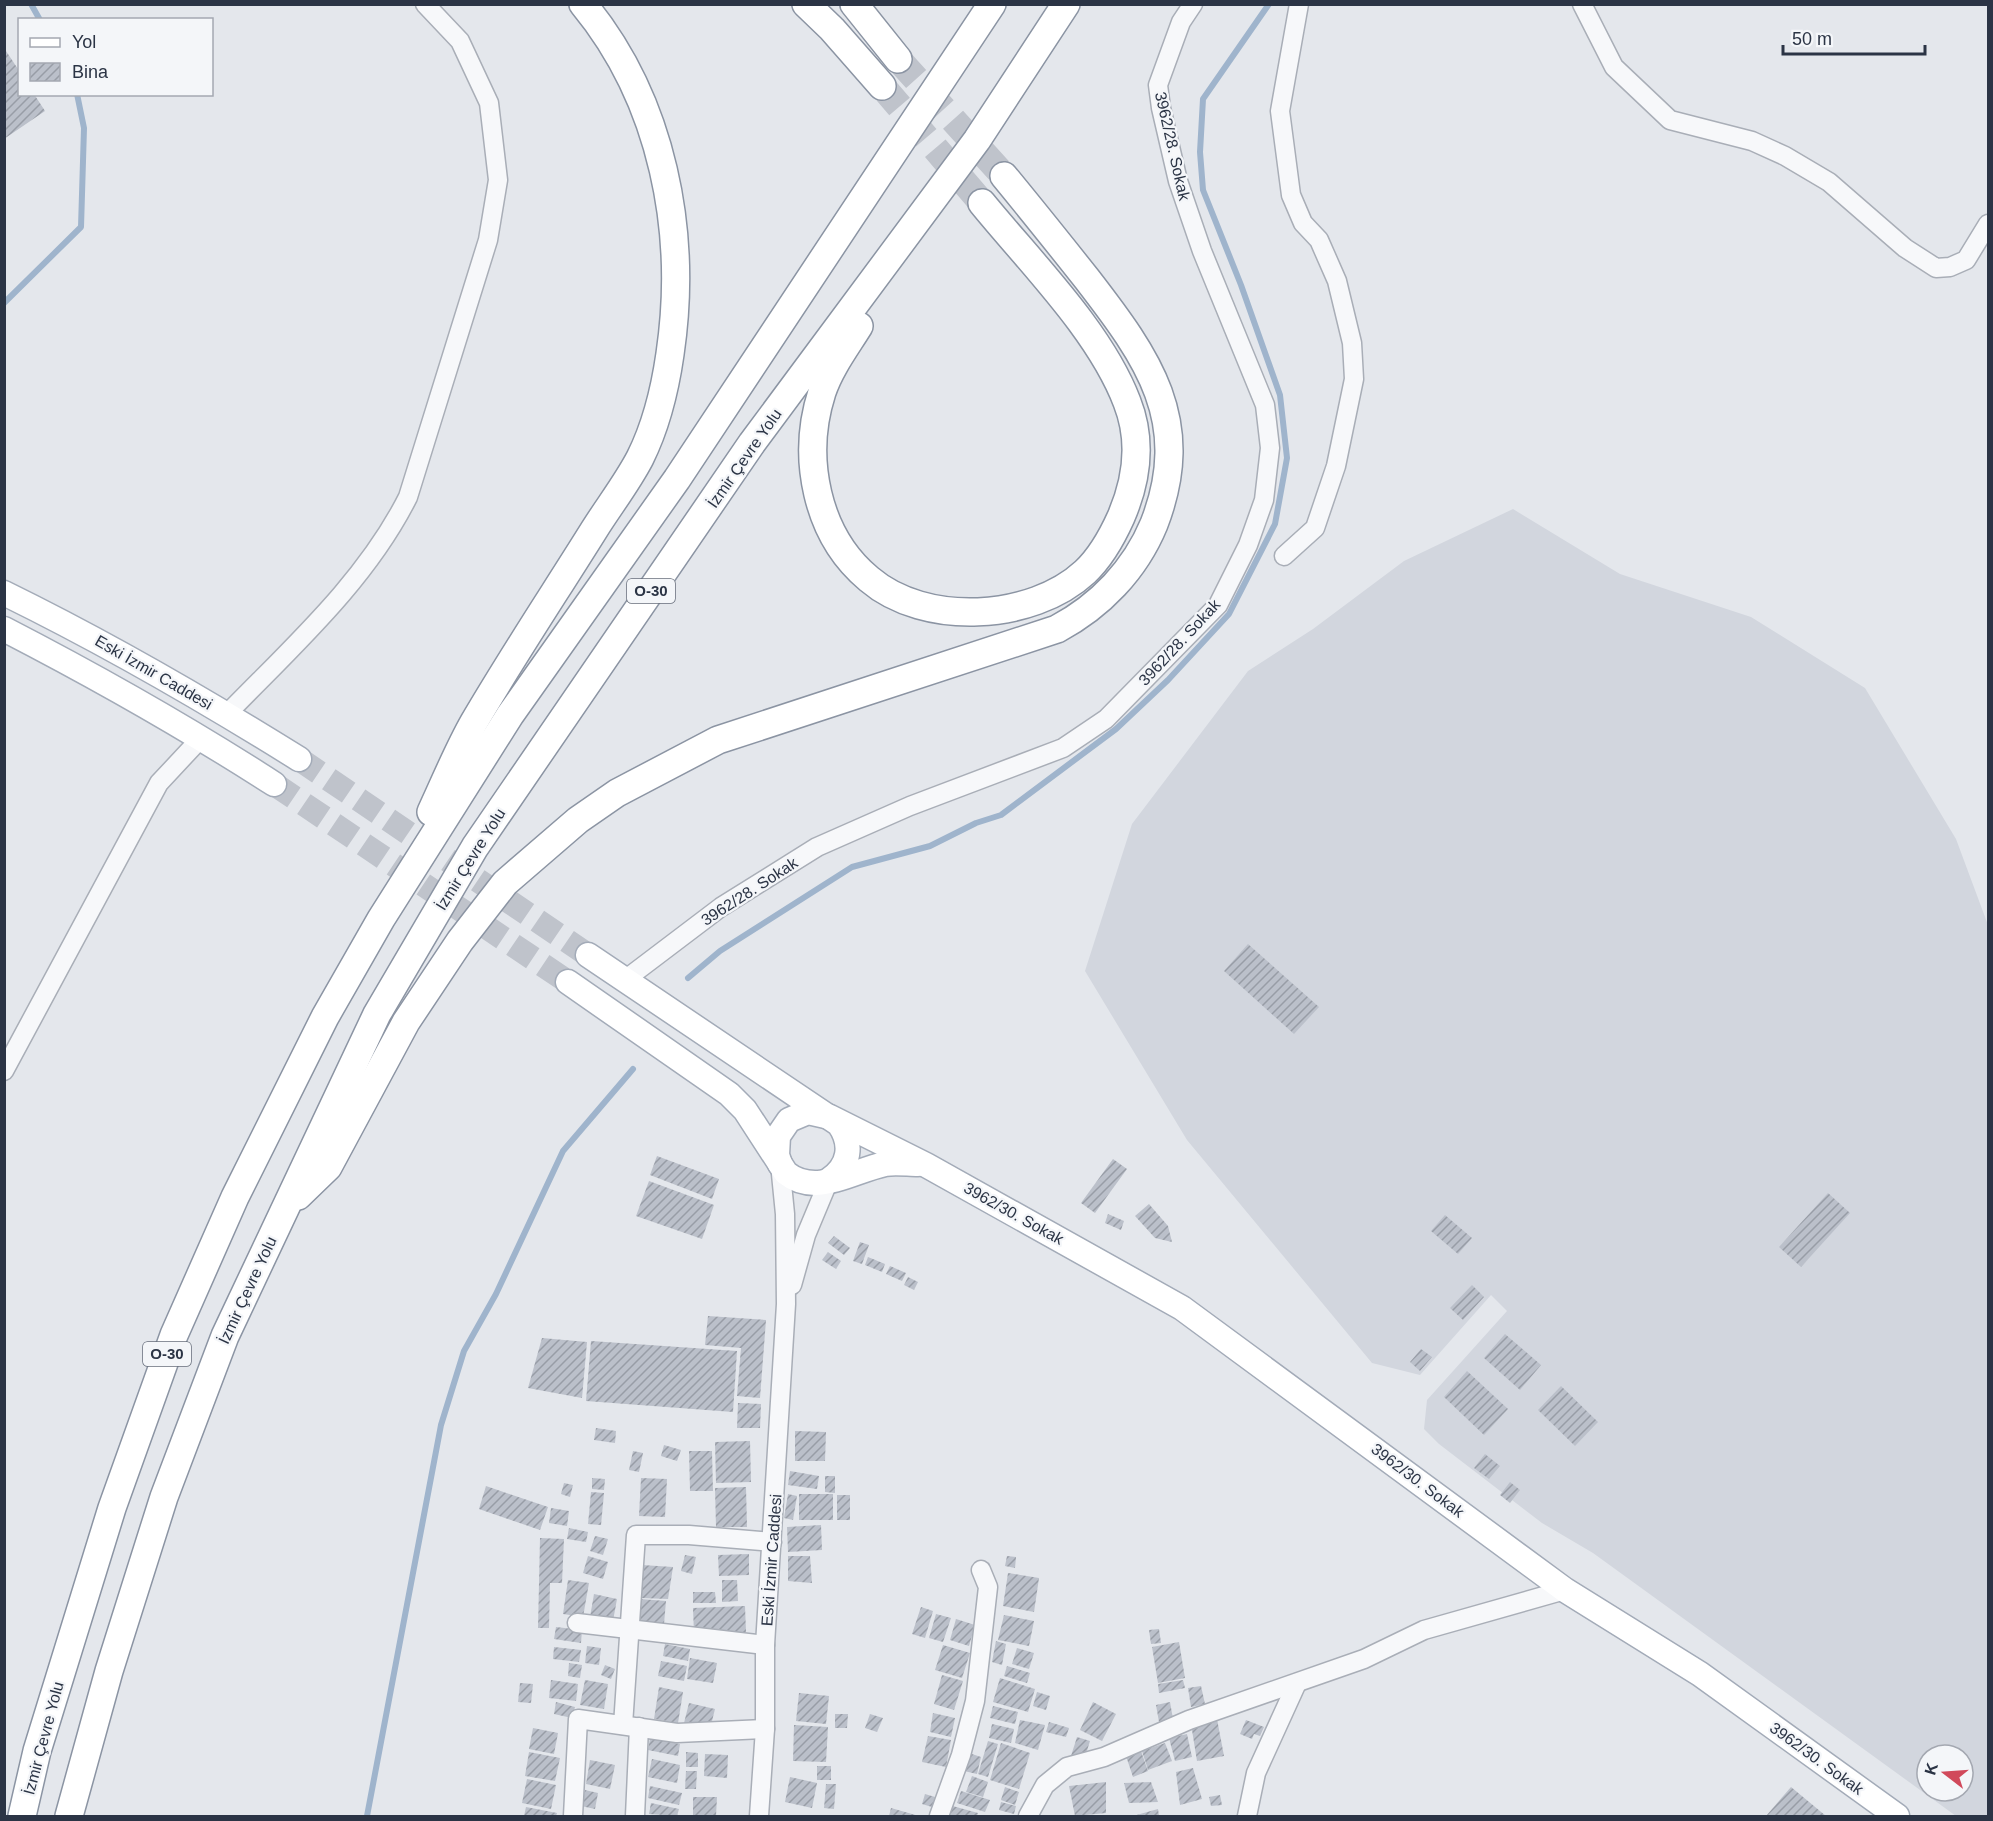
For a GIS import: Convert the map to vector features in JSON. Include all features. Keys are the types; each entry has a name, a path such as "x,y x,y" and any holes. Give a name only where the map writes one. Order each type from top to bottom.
{"highway":[{"path":"381,919 473,724 640,456 664,391 675,320 676,256 667,188 652,127 629,74 602,26 584,4"},
{"path":"806,4 832,29 882,86"},
{"path":"854,4 898,59"},
{"name":"İzmir Çevre Yolu","path":"22,1816 37,1751 112,1508 174,1335 267,1133 325,1017 381,919 510,715 677,479 992,4"},
{"name":"İzmir Çevre Yolu","path":"69,1816 109,1671 164,1497 225,1336 377,1014 476,847 752,443 978,140 1066,4"},
{"path":"978,140 830,373 818,412 813,460 825,522 836,540 869,579 919,604 962,611 987,612 1046,598 1084,572 1111,537 1132,487 1136,460 1136,432 1127,403 1108,363 1086,330 982,203"},
{"path":"286,1207 328,1167 406,1022 479,915 506,883 578,820 634,783 718,740 1000,650 1057,629 1093,605 1134,564 1145,545 1158,513 1169,461 1168,438 1159,393 1149,366 1123,326 1004,176"}],"main road":[{"name":"Eski İzmir Caddesi","path":"4,593 96,639 227,714 299,759"},
{"name":"Eski İzmir Caddesi","path":"4,629 77,666 202,737 274,784"},
{"path":"588,955 830,1116 846,1134 848,1152 842,1169 829,1180"},
{"path":"568,982 729,1094 745,1110 780,1164 795,1180 805,1184 817,1184 887,1164 926,1165"},
{"path":"780,1164 777,1155 778,1136 789,1120 808,1112 830,1116"},
{"name":"3962/30. Sokak","path":"830,1116 926,1165 1182,1308 1565,1590 1700,1674 1897,1816"}],"street":[{"path":"227,714 321,618 390,533 408,497 488,240 498,180 489,103 460,41 425,4"},
{"name":"3962/28. Sokak","path":"626,979 721,908 817,847 910,806 1063,748 1106,718 1218,605 1248,545 1264,500 1270,448 1265,405 1202,251 1178,181 1161,108 1158,85 1182,22 1193,4"},
{"path":"1284,556 1315,528 1336,466 1354,379 1352,343 1337,281 1319,240 1303,223 1291,195 1280,111 1299,4"},
{"path":"1582,4 1614,67 1670,120 1752,141 1785,156 1829,182 1905,248 1936,268 1950,267 1966,260 1989,224"},
{"path":"4,1071 159,783 202,737"},
{"name":"Eski İzmir Caddesi","path":"759,1816 765,1729 765,1645 786,1304 785,1214 780,1164"},
{"name":"Eski İzmir Caddesi","path":"786,1304 806,1235 829,1180"},
{"path":"635,1816 629,1628 636,1535 689,1535 772,1542"},
{"path":"939,1816 961,1755 975,1701 988,1587 981,1570"},
{"path":"1028,1816 1045,1785 1067,1767 1104,1757 1189,1720 1364,1659 1424,1630 1565,1590"},
{"path":"577,1623 765,1645"},
{"path":"1247,1816 1256,1773 1297,1683"},
{"path":"573,1816 578,1719 677,1733 765,1729"}],"shaded area":[{"path":"1513,509 1620,574 1751,617 1865,688 1956,839 1988,925 1988,1816 1956,1816 1938,1803 1975,1803 1975,1743 1915,1743 1915,1786 1593,1553 1542,1523 1439,1444 1424,1429 1427,1400 1507,1311 1491,1295 1420,1375 1372,1363 1187,1140 1085,971 1132,824 1248,671 1313,629 1404,561"}],"building":[{"path":"4,48 18,69 18,96 35,96 45,111 4,139"},
{"path":"1248,944 1319,1007 1294,1034 1224,971"},
{"path":"657,1156 719,1179 712,1199 650,1175"},
{"path":"1113,1159 1127,1169 1095,1213 1081,1203"},
{"path":"649,1181 714,1205 702,1239 636,1216"},
{"path":"1828,1193 1850,1213 1801,1267 1779,1247"},
{"path":"1149,1204 1168,1226 1172,1242 1155,1238 1135,1216"},
{"path":"1108,1214 1124,1221 1121,1230 1105,1223"},
{"path":"1445,1215 1472,1238 1458,1254 1431,1231"},
{"path":"834,1236 850,1248 844,1255 828,1243"},
{"path":"860,1242 869,1245 862,1264 853,1261"},
{"path":"828,1252 841,1261 836,1269 822,1260"},
{"path":"868,1257 885,1264 882,1272 865,1265"},
{"path":"890,1266 906,1273 902,1281 886,1274"},
{"path":"908,1277 918,1282 914,1290 904,1285"},
{"path":"1472,1285 1484,1297 1463,1320 1450,1308"},
{"path":"708,1316 766,1320 760,1398 737,1396 741,1348 705,1345"},
{"path":"1505,1334 1541,1365 1520,1390 1484,1358"},
{"path":"542,1338 587,1342 582,1398 528,1388"},
{"path":"591,1341 737,1351 733,1412 586,1401"},
{"path":"1421,1349 1432,1357 1420,1371 1410,1362"},
{"path":"1467,1371 1508,1409 1484,1435 1444,1397"},
{"path":"1561,1386 1598,1422 1575,1446 1538,1410"},
{"path":"738,1403 761,1404 760,1428 737,1428"},
{"path":"596,1428 616,1431 615,1443 594,1440"},
{"path":"795,1431 826,1432 825,1461 795,1461"},
{"path":"750,1441 751,1482 716,1483 715,1442"},
{"path":"664,1445 681,1450 677,1461 661,1456"},
{"path":"633,1451 643,1453 639,1472 629,1470"},
{"path":"689,1451 712,1451 713,1491 690,1491"},
{"path":"1485,1454 1500,1466 1489,1479 1474,1468"},
{"path":"790,1471 819,1476 817,1489 788,1485"},
{"path":"825,1476 835,1476 835,1493 825,1492"},
{"path":"592,1478 605,1479 604,1490 592,1489"},
{"path":"641,1478 667,1479 665,1517 639,1516"},
{"path":"1510,1482 1520,1490 1510,1503 1500,1495"},
{"path":"564,1483 573,1485 570,1497 561,1494"},
{"path":"486,1486 548,1507 540,1530 479,1509"},
{"path":"746,1487 747,1527 716,1527 715,1488"},
{"path":"591,1492 604,1493 601,1525 588,1524"},
{"path":"788,1494 797,1496 793,1520 784,1518"},
{"path":"799,1494 833,1494 833,1520 799,1520"},
{"path":"837,1495 850,1495 850,1520 837,1520"},
{"path":"551,1508 569,1511 567,1526 549,1523"},
{"path":"821,1525 822,1550 788,1552 787,1527"},
{"path":"569,1528 588,1532 586,1542 567,1539"},
{"path":"595,1536 608,1539 603,1555 590,1551"},
{"path":"540,1538 564,1539 562,1583 550,1583 549,1628 538,1628"},
{"path":"749,1554 749,1575 719,1576 718,1555"},
{"path":"685,1555 696,1557 692,1574 681,1571"},
{"path":"588,1556 608,1562 603,1579 583,1573"},
{"path":"788,1556 810,1556 812,1583 788,1581"},
{"path":"1007,1556 1016,1557 1015,1568 1005,1566"},
{"path":"642,1565 673,1567 668,1599 641,1598"},
{"path":"1008,1573 1039,1578 1034,1612 1003,1606"},
{"path":"568,1580 589,1583 583,1617 563,1614"},
{"path":"722,1580 737,1580 738,1601 722,1602"},
{"path":"693,1592 715,1592 716,1603 693,1603"},
{"path":"594,1594 617,1599 613,1621 590,1617"},
{"path":"640,1599 666,1601 664,1624 639,1622"},
{"path":"745,1606 746,1632 694,1634 693,1608"},
{"path":"921,1607 933,1611 925,1638 912,1634"},
{"path":"936,1614 951,1618 943,1642 929,1638"},
{"path":"1004,1615 1034,1621 1029,1646 998,1640"},
{"path":"956,1619 975,1625 969,1646 950,1640"},
{"path":"556,1627 582,1630 581,1643 554,1639"},
{"path":"1159,1629 1161,1643 1151,1644 1149,1630"},
{"path":"996,1641 1006,1644 1002,1665 992,1662"},
{"path":"1179,1642 1185,1678 1158,1683 1152,1647"},
{"path":"665,1644 690,1649 688,1661 663,1656"},
{"path":"943,1645 970,1653 962,1678 935,1670"},
{"path":"587,1646 601,1648 599,1665 585,1663"},
{"path":"554,1647 581,1650 579,1662 553,1659"},
{"path":"1017,1648 1034,1653 1029,1669 1012,1664"},
{"path":"690,1658 717,1663 713,1683 687,1679"},
{"path":"661,1661 687,1666 684,1681 658,1676"},
{"path":"569,1663 582,1665 580,1678 568,1676"},
{"path":"605,1665 615,1669 611,1679 601,1675"},
{"path":"1007,1666 1030,1673 1027,1683 1004,1676"},
{"path":"942,1675 963,1681 954,1710 934,1704"},
{"path":"1000,1678 1035,1689 1028,1712 993,1702"},
{"path":"551,1680 578,1684 576,1701 549,1698"},
{"path":"585,1680 608,1684 604,1709 580,1705"},
{"path":"1183,1680 1185,1688 1159,1693 1158,1684"},
{"path":"520,1683 533,1684 531,1703 518,1702"},
{"path":"1201,1686 1205,1704 1191,1707 1188,1688"},
{"path":"659,1687 683,1692 678,1723 654,1719"},
{"path":"1037,1692 1050,1696 1046,1710 1033,1706"},
{"path":"799,1693 829,1696 826,1724 796,1721"},
{"path":"556,1702 575,1707 572,1718 554,1714"},
{"path":"1093,1702 1116,1714 1102,1741 1080,1730"},
{"path":"1170,1702 1173,1719 1159,1722 1156,1705"},
{"path":"689,1703 715,1709 710,1729 684,1723"},
{"path":"993,1706 1018,1712 1015,1724 990,1718"},
{"path":"933,1713 955,1718 951,1737 930,1732"},
{"path":"835,1714 848,1714 847,1728 835,1728"},
{"path":"870,1714 883,1718 877,1732 865,1728"},
{"path":"1217,1719 1224,1756 1197,1761 1191,1724"},
{"path":"1020,1720 1045,1725 1038,1750 1015,1743"},
{"path":"1246,1720 1264,1727 1260,1736 1254,1734 1252,1739 1240,1734"},
{"path":"1049,1722 1069,1728 1066,1737 1046,1732"},
{"path":"992,1724 1014,1729 1011,1743 989,1738"},
{"path":"794,1725 828,1727 826,1762 793,1761"},
{"path":"533,1728 558,1733 554,1754 529,1749"},
{"path":"1187,1734 1192,1757 1175,1761 1169,1738"},
{"path":"928,1736 951,1740 946,1767 922,1762"},
{"path":"1077,1737 1090,1741 1084,1760 1071,1756"},
{"path":"650,1738 680,1744 678,1756 648,1750"},
{"path":"988,1741 998,1744 988,1777 978,1774"},
{"path":"1001,1743 1030,1753 1019,1789 990,1780"},
{"path":"1165,1743 1172,1761 1148,1770 1142,1751"},
{"path":"1141,1751 1148,1771 1133,1777 1126,1756"},
{"path":"529,1752 560,1758 555,1781 525,1776"},
{"path":"686,1752 698,1753 698,1767 686,1767"},
{"path":"969,1753 981,1757 977,1774 964,1771"},
{"path":"705,1754 728,1755 727,1778 704,1776"},
{"path":"652,1759 680,1765 677,1783 648,1777"},
{"path":"590,1760 615,1765 610,1789 586,1784"},
{"path":"817,1766 831,1766 831,1780 817,1780"},
{"path":"1193,1768 1202,1799 1180,1805 1176,1772"},
{"path":"686,1771 697,1771 696,1789 685,1789"},
{"path":"972,1776 988,1782 983,1797 966,1792"},
{"path":"790,1777 817,1783 812,1808 785,1802"},
{"path":"527,1779 556,1785 551,1809 522,1803"},
{"path":"1106,1782 1106,1813 1075,1816 1069,1786"},
{"path":"1151,1782 1158,1802 1129,1803 1124,1783"},
{"path":"826,1784 836,1784 834,1809 824,1808"},
{"path":"650,1786 682,1793 679,1805 648,1798"},
{"path":"1005,1787 1019,1792 1015,1805 1001,1800"},
{"path":"1791,1787 1826,1816 1766,1816"},
{"path":"585,1790 598,1793 595,1809 581,1806"},
{"path":"961,1791 990,1800 985,1812 957,1803"},
{"path":"925,1794 935,1797 932,1807 922,1804"},
{"path":"1220,1795 1222,1805 1211,1806 1209,1797"},
{"path":"693,1797 717,1797 716,1816 693,1816"},
{"path":"1001,1802 1016,1806 1014,1814 999,1810"},
{"path":"651,1803 679,1809 677,1816 649,1814"},
{"path":"949,1805 978,1813 977,1816 946,1816"},
{"path":"526,1807 557,1813 556,1816 524,1816"},
{"path":"891,1808 919,1816 889,1816"},
{"path":"1158,1809 1159,1816 1133,1816"}],"waterway":[{"path":"31,4 39,18"},
{"path":"688,978 720,951 852,867 930,846 976,823 1001,815 1116,729 1168,680 1229,614 1275,524 1287,458 1280,395 1241,285 1203,190 1200,152 1203,99 1269,4"},
{"path":"4,303 81,227 84,128 77,96"},
{"path":"367,1816 441,1425 464,1351 496,1294 563,1151 633,1069"}],"tunnel":[{"path":"898,59 1004,176"},
{"path":"882,86 982,203"},
{"path":"299,759 588,955"},
{"path":"274,784 568,982"}]}
